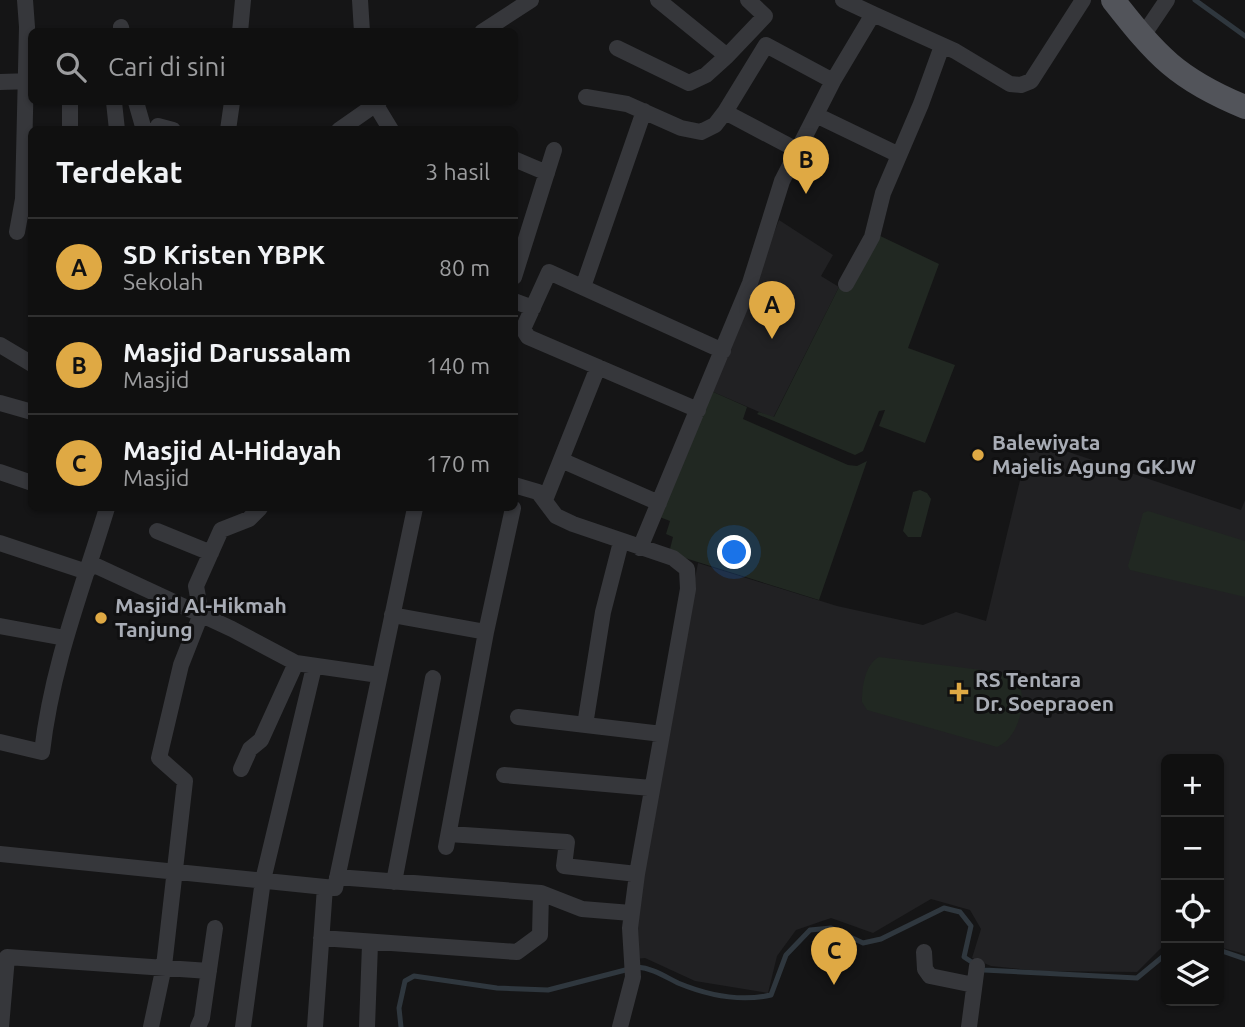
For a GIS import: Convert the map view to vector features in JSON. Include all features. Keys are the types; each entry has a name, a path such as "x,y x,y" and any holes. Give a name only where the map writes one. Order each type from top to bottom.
{"main road":[{"path":"1113,0 1142,37 1172,68 1192,82 1245,107"}],"street":[{"path":"17,232 23,199 28,80 25,0"},
{"path":"240,28 243,0"},
{"path":"360,0 362,28"},
{"path":"488,28 531,0"},
{"path":"659,0 727,56"},
{"path":"617,48 688,83 706,75 765,16 748,0"},
{"path":"843,0 942,46 1010,84 1021,85 1031,81 1083,0"},
{"path":"1142,37 1167,0"},
{"path":"640,548 723,351 767,236 782,181 833,81 873,14"},
{"path":"586,97 627,104 701,132 715,124 726,112 764,46 769,44 833,81"},
{"path":"846,284 872,237 883,193 942,46"},
{"path":"0,82 28,80"},
{"path":"70,105 70,126"},
{"path":"114,105 117,126"},
{"path":"139,105 157,126"},
{"path":"229,126 232,105"},
{"path":"344,126 372,105"},
{"path":"378,105 389,126"},
{"path":"583,287 644,111"},
{"path":"726,112 797,150"},
{"path":"816,115 899,155"},
{"path":"518,264 554,150"},
{"path":"518,161 547,173"},
{"path":"698,410 528,337 523,329 549,272 723,351"},
{"path":"518,302 533,308"},
{"path":"0,345 28,361"},
{"path":"545,500 598,367"},
{"path":"0,403 28,411"},
{"path":"561,460 659,503"},
{"path":"0,472 28,482"},
{"path":"518,491 538,492 556,516 621,542 673,558 687,569 688,589 631,913 633,977 620,1027"},
{"path":"0,742 42,752 49,696 105,511"},
{"path":"151,1027 164,966 185,781 159,758 181,665 201,614 196,586 221,530 249,519 257,511"},
{"path":"315,1027 321,938 331,882 414,511"},
{"path":"512,511 486,632 448,840 567,842 564,866 637,874"},
{"path":"157,531 211,553"},
{"path":"585,725 603,612 621,542"},
{"path":"0,543 88,568 201,614 296,663 379,675"},
{"path":"392,615 486,632"},
{"path":"0,626 65,638"},
{"path":"241,769 250,749 261,740 296,663"},
{"path":"243,1027 264,880 314,667"},
{"path":"394,882 433,678"},
{"path":"518,717 662,734"},
{"path":"504,775 652,788"},
{"path":"0,854 264,880 394,882 541,892 582,909 631,913"},
{"path":"321,938 370,944 517,952 540,935 541,892"},
{"path":"198,1027 215,928"},
{"path":"367,1027 370,944"},
{"path":"924,952 925,969 930,976 974,985"},
{"path":"1,1027 6,957 209,971"},
{"path":"969,1027 977,966"}],"shaded area":[{"path":"779,220 833,255 821,276 839,287 773,418 711,391"},
{"path":"876,234 939,264 908,348 955,365 925,443 879,426 885,410 879,411 863,451 855,455 757,414 759,412 774,417 839,287 845,291"},
{"path":"711,391 747,407 743,419 848,465 857,466 867,461 819,600 669,553 673,537 666,534 670,521 657,516"},
{"name":"RS Tentara Dr. Soepraoen","path":"1030,439 1241,510 1245,500 1245,954 1224,948 1224,754 1161,754 1161,948 1137,972 1039,971 991,966 972,958 981,929 970,910 931,899 873,933 831,918 796,930 777,956 768,993 695,981 645,958 635,959 633,929 653,792 698,563 837,606 923,625 956,612 986,621"},
{"path":"920,490 927,493 931,499 921,537 908,537 903,531 913,492"},
{"path":"1148,511 1245,541 1245,597 1130,570 1128,566 1143,513"},
{"path":"879,657 1013,674 1018,682 1022,703 1012,735 997,747 867,710 862,702 864,683 867,670"}],"waterway":[{"path":"1195,0 1245,36"},
{"path":"401,1027 399,1008 405,981 414,976 497,988 548,990 637,967 712,994 747,998 771,995 786,955 810,930 831,928 863,943 881,939 944,908 960,912 971,926 964,957 984,970 1137,978 1161,958"},
{"path":"1224,952 1245,959"}],"place":[{"name":"Masjid Darussalam","path":"806,194"},
{"name":"SD Kristen YBPK","path":"772,339"},
{"name":"Balewiyata Majelis Agung GKJW","path":"978,455"},
{"name":"Masjid Al-Hikmah Tanjung","path":"101,618"},
{"name":"RS Tentara Dr. Soepraoen","path":"959,692"},
{"name":"Masjid Al-Hidayah","path":"834,985"}]}
